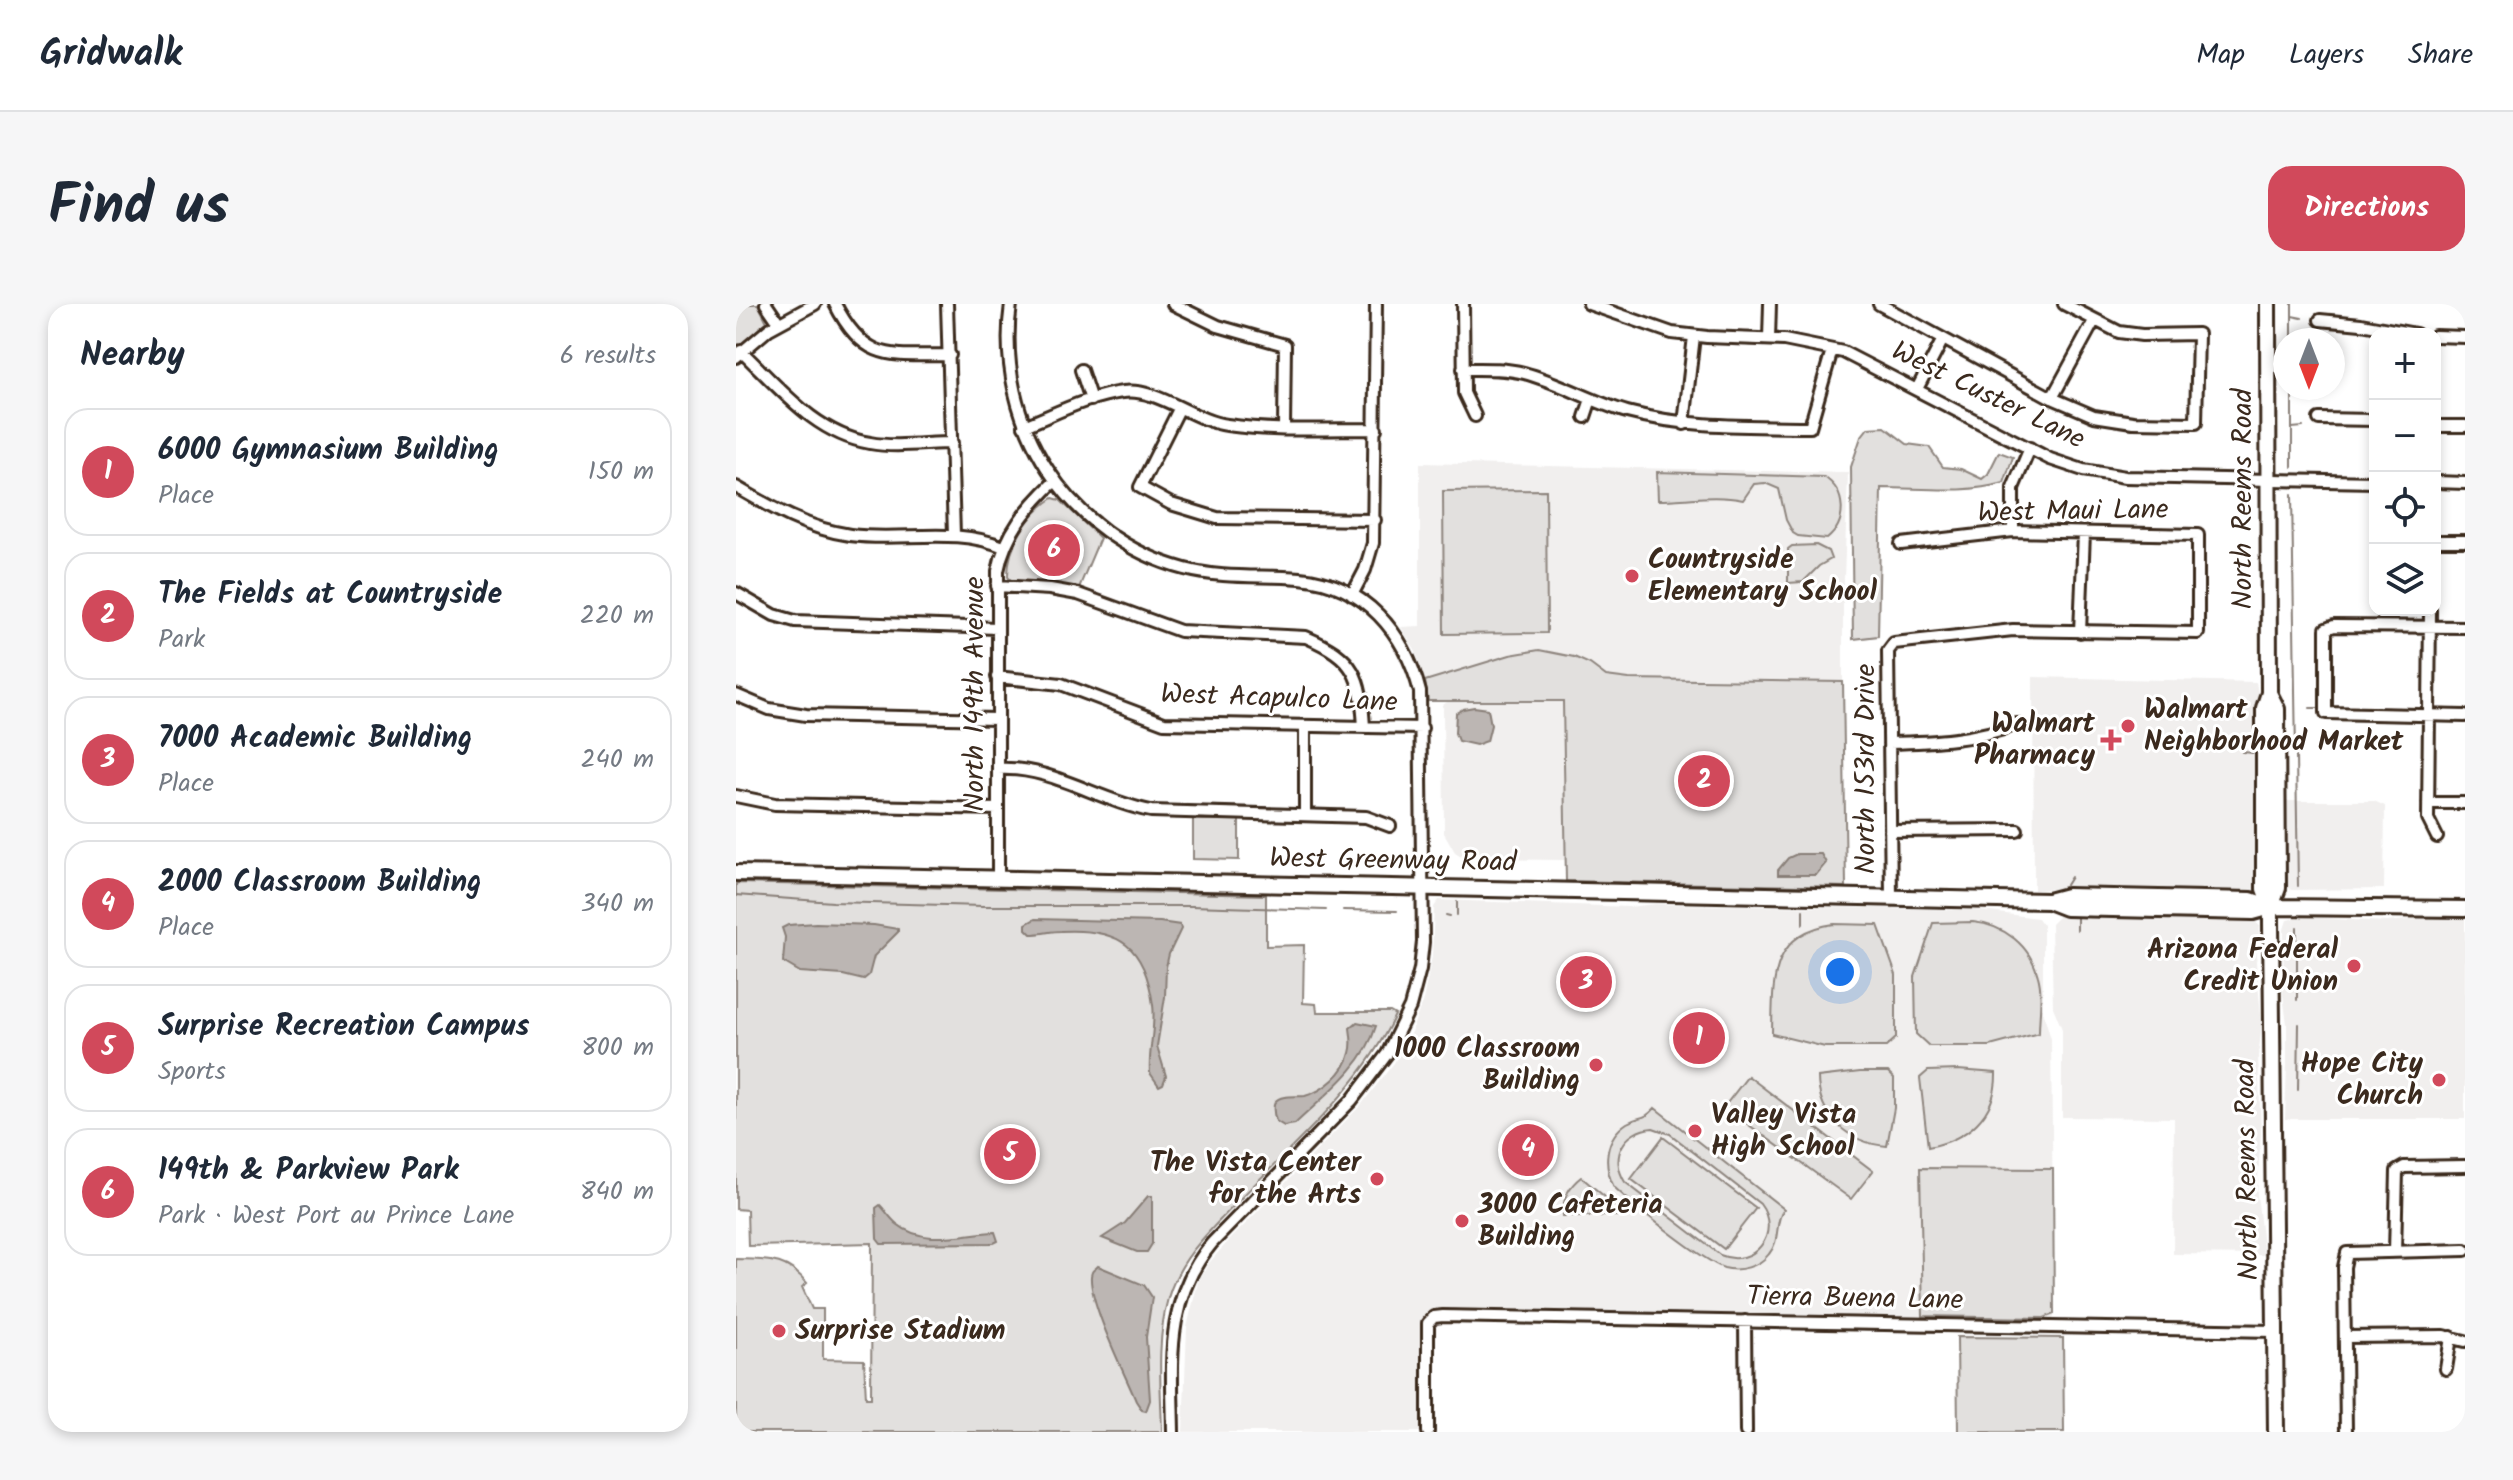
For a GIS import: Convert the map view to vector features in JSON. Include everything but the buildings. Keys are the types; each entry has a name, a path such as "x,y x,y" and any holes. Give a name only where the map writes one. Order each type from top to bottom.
{"main road":[{"name":"North Reems Road","path":"2268,304 2269,693 2264,708 2264,889 2271,907 2276,1432"},
{"name":"West Greenway Road","path":"736,873 2048,901 2067,896 2251,900 2271,907 2465,909"}],"street":[{"path":"766,304 779,323"},
{"path":"815,304 779,323 739,354 816,423 843,436 872,444 952,443"},
{"path":"835,304 847,328 874,351 891,355 950,355"},
{"path":"947,304 954,535"},
{"path":"1011,304 1009,364 1024,426 1055,481 1083,514 1132,549 1166,563 1209,574 1304,578 1352,595 1386,622 1407,652 1420,692 1423,942 1410,1007 1388,1053 1352,1100 1212,1243 1183,1289 1173,1330 1173,1432"},
{"path":"1173,304 1218,326 1285,345 1284,428"},
{"path":"1352,595 1370,557 1375,520 1376,304"},
{"path":"1463,304 1464,393 1475,416"},
{"name":"West Custer Lane","path":"1589,304 1648,327 1694,336 1769,339 1852,356 2068,466 2111,475 2369,482"},
{"path":"1769,339 1770,304"},
{"path":"1879,304 2052,398 2107,419 2196,423 2198,334 2119,332 2064,304"},
{"path":"2320,320 2383,328"},
{"path":"2052,398 2094,321"},
{"path":"1684,424 1694,336"},
{"path":"2441,336 2465,337"},
{"path":"1917,389 1943,339"},
{"path":"1463,369 1503,369 1526,374 1624,411 1684,424 1810,427 1832,350"},
{"path":"1081,370 1091,400"},
{"path":"1024,426 1091,400 1125,391 1152,395 1179,409 1225,425 1376,429"},
{"path":"1585,417 1591,399"},
{"path":"1179,409 1140,487 1171,504 1217,518 1375,520"},
{"path":"2319,419 2369,420"},
{"path":"2441,426 2465,426"},
{"path":"2013,531 2013,488 2030,448"},
{"name":"North 149th Avenue","path":"998,878 997,586 1004,547 1023,514 1055,481"},
{"path":"2441,482 2465,483"},
{"path":"736,487 795,520 820,529 853,535 973,536 1004,547"},
{"name":"West Maui Lane","path":"1901,544 2013,531 2198,535 2198,633 2080,632"},
{"path":"2080,632 2084,533"},
{"path":"2441,541 2465,541"},
{"path":"997,586 1078,594 1180,631 1306,637 1324,645 1353,672 1362,689 1364,727"},
{"path":"736,593 774,615 795,621 997,628"},
{"path":"2430,616 2428,819 2437,837"},
{"path":"2465,627 2334,626 2326,629 2326,713 2465,716"},
{"name":"North 153rd Drive","path":"1891,897 1888,651 1894,643 2013,630 2080,632"},
{"name":"West Acapulco Lane","path":"997,677 1061,684 1164,723 1422,728"},
{"path":"736,695 769,709 806,715 997,719"},
{"path":"1889,743 1941,742 2003,730 2017,724"},
{"path":"1305,726 1305,815"},
{"path":"998,769 1024,769 1047,775 1122,805 1151,811 1366,817 1390,826"},
{"path":"736,796 775,804 998,809"},
{"path":"2428,803 2465,803"},
{"path":"1890,831 2017,830"},
{"path":"2395,1252 2397,1171 2404,1167 2465,1166"},
{"path":"2346,1432 2344,1267 2347,1253 2465,1250"},
{"name":"Tierra Buena Lane","path":"1428,1432 1427,1334 1428,1323 1434,1317 2275,1331"},
{"path":"1745,1321 1746,1432"},
{"path":"2345,1337 2451,1337 2465,1341"},
{"path":"2446,1369 2451,1337"}],"shaded area":[{"path":"736,304 758,304 767,322 736,349"},
{"path":"1885,427 1907,444 1929,447 1943,467 1961,469 1982,479 1988,474 1999,452 2013,457 2004,483 1958,489 1881,488 1878,636 1853,639 1851,467 1861,437 1868,428"},
{"name":"Countryside Elementary School","path":"1420,463 1848,473 1843,682 1629,679 1606,676 1590,664 1559,653 1526,652 1425,681 1416,652 1401,627 1420,626"},
{"path":"1657,472 1824,477 1837,490 1841,516 1827,539 1798,536 1786,520 1779,489 1765,483 1754,484 1743,500 1711,497 1658,500"},
{"path":"1546,490 1547,633 1444,634 1443,491"},
{"path":"1053,498 1060,500 1100,538 1079,588 1012,581 1008,577 1011,554 1021,532 1035,513"},
{"path":"1816,545 1828,551 1831,559 1803,582 1788,583 1788,549 1792,546"},
{"path":"1539,650 1574,657 1606,676 1629,679 1843,682 1846,887 1566,881 1563,701 1428,701 1425,681 1510,655"},
{"path":"2033,677 2256,682 2260,706 2256,750 2260,816 2256,891 2249,895 2202,890 2121,892 2086,887 2034,890"},
{"path":"1563,701 1566,860 1480,859 1463,857 1455,852 1444,833 1443,705 1447,702"},
{"path":"1474,707 1488,709 1491,725 1487,741 1476,745 1458,741 1455,733 1456,713"},
{"path":"2286,801 2374,801 2385,806 2384,889 2291,890 2285,882"},
{"path":"1193,820 1239,820 1239,860 1193,859"},
{"path":"1797,854 1821,854 1826,863 1816,875 1778,875 1778,870 1788,858"},
{"path":"736,883 1266,895 1266,946 1304,945 1303,1003 1316,1004 1317,1012 1390,1012 1395,1015 1365,1066 1327,1112 1210,1231 1189,1255 1173,1283 1162,1331 1162,1432 736,1432 736,1259 776,1262 792,1269 807,1283 802,1287 812,1309 823,1309 823,1359 864,1360 866,1398 871,1398 872,1243 748,1246 747,1210 736,1209"},
{"name":"Valley Vista High School","path":"1439,900 1629,907 1655,904 1974,910 2038,918 2043,925 2043,1011 2051,1039 2054,1318 2049,1322 1433,1314 1425,1432 1183,1432 1187,1327 1198,1282 1223,1247 1361,1105 1394,1063 1411,1032 1423,1000 1432,957 1434,907"},
{"path":"2059,916 2253,920 2260,926 2256,962 2262,1026 2258,1056 2261,1132 2257,1194 2264,1255 2173,1254 2174,1118 2062,1117 2062,1029 2053,1007 2051,924"},
{"path":"2301,917 2387,922 2465,919 2465,1119 2285,1119 2287,1024 2283,995 2284,929 2287,920"},
{"path":"1035,919 1180,925 1166,967 1165,997 1157,1046 1166,1076 1163,1084 1159,1086 1150,1073 1153,1005 1144,968 1136,955 1126,945 1099,933 1061,931 1031,934 1026,924"},
{"path":"1973,922 2005,932 2029,955 2041,997 2039,1033 1990,1046 1929,1046 1916,1034 1915,977 1933,923"},
{"path":"816,923 874,925 898,929 898,932 874,956 869,975 863,980 843,975 800,972 783,962 785,937 782,928"},
{"path":"1834,924 1878,925 1896,975 1896,1038 1886,1047 1825,1047 1772,1034 1775,979 1786,949 1813,929"},
{"path":"1357,1022 1376,1026 1353,1068 1295,1124 1284,1126 1276,1121 1274,1107 1277,1099 1305,1096 1327,1085 1339,1074 1351,1050 1350,1028"},
{"path":"1928,1071 1996,1073 1991,1102 1977,1124 1966,1132 1955,1139 1928,1147 1920,1078"},
{"path":"1888,1072 1894,1078 1894,1108 1887,1146 1860,1140 1848,1133 1830,1116 1823,1104 1818,1077"},
{"path":"1748,1076 1873,1171 1851,1199 1724,1107"},
{"path":"1655,1108 1784,1209 1773,1249 1760,1262 1736,1269 1714,1263 1614,1187 1607,1161 1610,1144 1619,1129","holes":["1653,1128 1670,1134 1760,1204 1768,1226 1766,1237 1753,1253 1732,1258 1720,1255 1625,1182 1620,1173 1619,1154 1627,1139"]},
{"path":"1663,1137 1756,1208 1724,1249 1631,1179"},
{"path":"1920,1168 2053,1169 2054,1314 2044,1318 1923,1316"},
{"path":"1581,1177 1628,1216 1563,1216 1567,1194"},
{"path":"1148,1196 1152,1196 1152,1244 1147,1252 1137,1252 1102,1238 1125,1223"},
{"path":"880,1205 897,1224 920,1235 944,1237 995,1232 998,1241 881,1244 877,1239 876,1208"},
{"path":"1098,1266 1144,1285 1152,1297 1146,1337 1150,1400 1146,1411 1136,1401 1096,1303 1091,1276"},
{"path":"1957,1337 2063,1338 2064,1432 1958,1432"}],"waterway":[{"path":"2292,304 2292,328"},
{"path":"2292,316 2302,318"},
{"path":"2292,400 2292,467"},
{"path":"2292,428 2303,427"},
{"path":"2292,494 2298,886"},
{"path":"2310,708 2318,708"},
{"path":"2243,752 2253,753"},
{"path":"2066,885 2071,877"},
{"path":"736,895 833,902 983,906 1191,906 1326,910"},
{"path":"1457,902 1457,915"},
{"path":"1343,910 1397,911"},
{"path":"1803,910 1803,924"},
{"path":"1446,915 1450,916"},
{"path":"2077,916 2077,930"},
{"path":"2297,927 2297,1000"},
{"path":"2298,1090 2299,1024"}],"place":[{"name":"149th & Parkview Park","path":"1054,550"},
{"name":"Countryside Elementary School","path":"1632,576"},
{"name":"Walmart Neighborhood Market","path":"2128,726"},
{"name":"Walmart Pharmacy","path":"2111,740"},
{"name":"The Fields at Countryside","path":"1704,781"},
{"name":"Arizona Federal Credit Union","path":"2354,966"},
{"name":"7000 Academic Building","path":"1586,982"},
{"name":"6000 Gymnasium Building","path":"1699,1038"},
{"name":"1000 Classroom Building","path":"1596,1065"},
{"name":"Hope City Church","path":"2439,1080"},
{"name":"Valley Vista High School","path":"1695,1131"},
{"name":"2000 Classroom Building","path":"1528,1150"},
{"name":"Surprise Recreation Campus","path":"1010,1154"},
{"name":"The Vista Center for the Arts","path":"1377,1179"},
{"name":"3000 Cafeteria Building","path":"1462,1221"},
{"name":"Surprise Stadium","path":"779,1331"}]}
